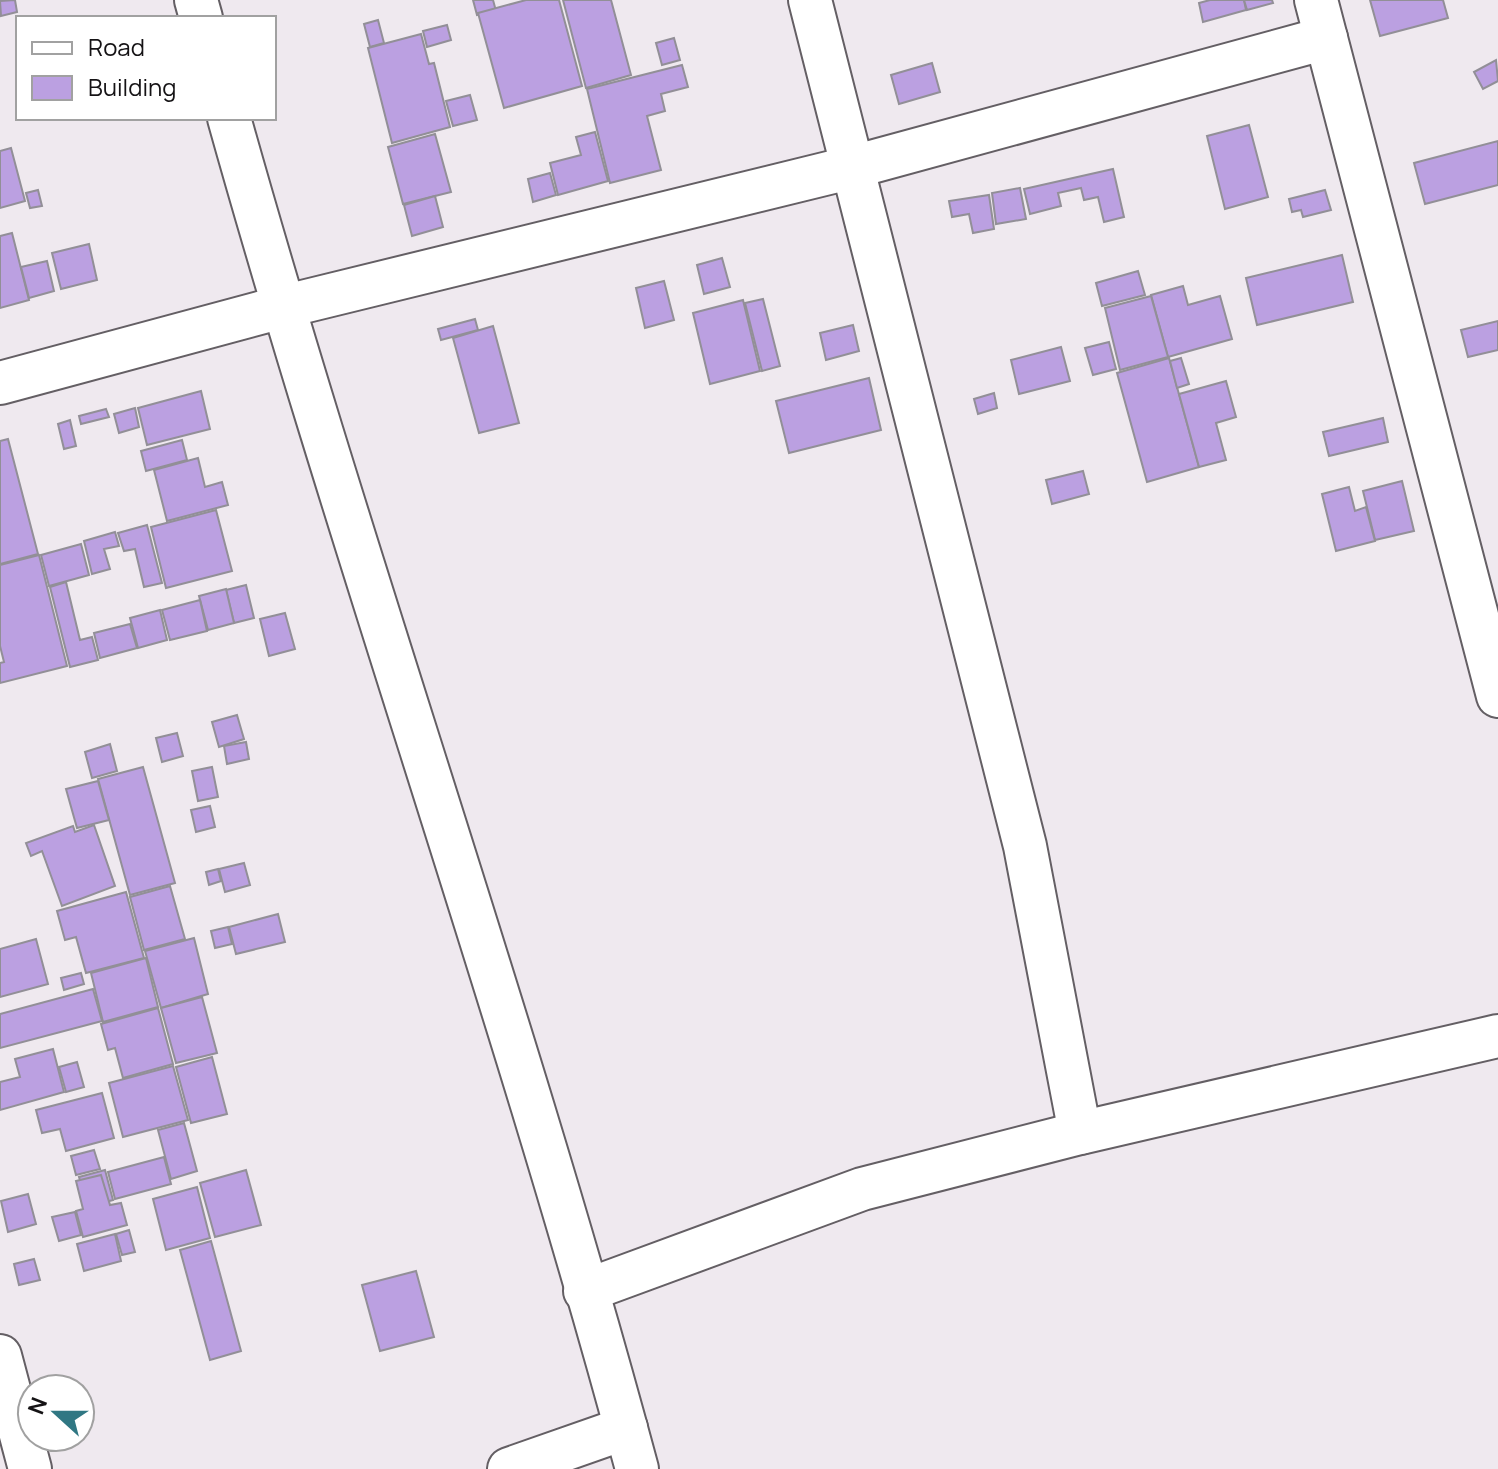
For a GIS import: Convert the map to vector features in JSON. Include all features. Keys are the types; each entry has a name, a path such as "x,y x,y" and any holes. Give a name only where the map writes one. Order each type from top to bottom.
{"street":[{"path":"810,0 1025,846 1080,1133"},
{"path":"0,383 282,307 853,167 1321,19 1481,560 1498,696"},
{"path":"230,120 282,307 637,1469"},
{"path":"585,1291 862,1189 1080,1133 1498,1036"},
{"path":"0,1356 30,1469"},
{"path":"509,1469 626,1428"}],"building":[{"path":"15,0 17,12 1,16 0,1"},
{"path":"473,0 493,0 496,11 477,15"},
{"path":"526,0 559,0 582,86 504,108 478,13"},
{"path":"563,0 611,0 631,75 586,88"},
{"path":"1244,0 1246,10 1203,22 1199,3"},
{"path":"1244,0 1272,0 1273,3 1247,10"},
{"path":"1370,0 1443,0 1448,18 1380,36"},
{"path":"378,20 384,43 370,47 364,24"},
{"path":"447,25 451,40 427,47 423,31"},
{"path":"421,34 429,64 434,63 450,127 392,143 368,48"},
{"path":"674,38 680,60 662,65 656,43"},
{"path":"1496,60 1498,81 1483,89 1474,72"},
{"path":"932,63 940,92 899,104 891,75"},
{"path":"682,65 688,87 661,94 665,111 647,116 661,170 610,183 587,89"},
{"path":"470,95 477,120 453,126 446,101"},
{"path":"1249,125 1268,197 1225,209 1207,136"},
{"path":"595,132 608,181 558,195 550,163 581,155 576,137"},
{"path":"435,134 451,192 403,204 388,147"},
{"path":"1498,141 1498,185 1425,204 1414,163"},
{"path":"11,148 25,201 0,208 0,151"},
{"path":"1113,169 1124,217 1104,222 1098,197 1084,200 1081,188 1058,193 1061,206 1030,214 1024,189"},
{"path":"550,173 556,195 533,202 528,179"},
{"path":"1020,188 1026,219 996,224 992,193"},
{"path":"38,190 42,206 30,208 26,193"},
{"path":"1325,190 1331,210 1303,217 1301,210 1292,212 1289,199"},
{"path":"989,195 994,229 973,233 969,214 952,217 949,201"},
{"path":"435,196 443,227 412,236 404,205"},
{"path":"12,233 29,300 0,308 0,236"},
{"path":"89,244 97,280 61,289 52,253"},
{"path":"1342,255 1353,302 1257,325 1246,278"},
{"path":"722,258 730,287 704,294 697,265"},
{"path":"47,261 54,291 29,298 21,267"},
{"path":"1138,271 1145,295 1102,306 1096,283"},
{"path":"664,281 674,320 645,328 636,288"},
{"path":"1183,286 1188,305 1220,296 1232,339 1168,357 1151,295"},
{"path":"1151,296 1168,357 1120,370 1105,308"},
{"path":"763,299 780,366 762,371 745,303"},
{"path":"743,300 760,371 710,384 693,313"},
{"path":"475,319 478,330 441,340 438,329"},
{"path":"1498,321 1498,350 1468,357 1461,330"},
{"path":"853,325 859,351 826,360 820,333"},
{"path":"493,326 519,423 479,433 453,338"},
{"path":"1109,342 1116,369 1093,375 1085,348"},
{"path":"1061,347 1070,381 1019,394 1011,360"},
{"path":"1169,358 1199,467 1147,482 1117,373"},
{"path":"1181,358 1189,384 1177,388 1170,361"},
{"path":"869,378 881,430 789,453 776,401"},
{"path":"1226,381 1236,417 1216,423 1226,460 1199,467 1179,394"},
{"path":"201,391 210,429 147,445 138,408"},
{"path":"994,393 997,408 978,414 974,399"},
{"path":"135,408 139,427 119,433 114,414"},
{"path":"106,409 109,417 81,424 79,416"},
{"path":"1383,418 1388,442 1329,456 1323,432"},
{"path":"70,420 76,446 64,449 58,424"},
{"path":"8,439 38,554 0,564 0,441"},
{"path":"182,440 187,460 146,471 141,451"},
{"path":"198,458 205,487 222,482 228,505 167,521 154,470"},
{"path":"1083,471 1089,494 1052,504 1046,480"},
{"path":"1402,481 1414,531 1375,540 1363,491"},
{"path":"1349,487 1355,511 1366,507 1375,541 1336,551 1322,494"},
{"path":"216,510 232,571 166,588 151,527"},
{"path":"147,525 162,583 144,587 135,549 124,551 118,533"},
{"path":"115,532 119,546 104,549 110,569 92,574 84,541"},
{"path":"81,544 89,575 49,586 41,555"},
{"path":"39,555 67,666 0,683 0,663 4,662 0,646 0,565"},
{"path":"66,582 80,640 92,637 98,660 70,667 50,587"},
{"path":"246,585 254,618 234,623 226,590"},
{"path":"226,589 234,623 208,630 199,596"},
{"path":"200,600 207,631 170,640 162,610"},
{"path":"160,610 167,640 138,648 130,618"},
{"path":"285,613 295,649 269,656 260,619"},
{"path":"130,624 137,648 100,658 94,633"},
{"path":"237,715 244,739 219,747 212,722"},
{"path":"177,733 183,756 162,762 156,738"},
{"path":"246,742 249,759 227,764 224,746"},
{"path":"110,744 117,771 92,778 85,752"},
{"path":"143,767 175,883 130,895 98,779"},
{"path":"212,767 218,797 198,801 192,771"},
{"path":"98,781 109,820 77,828 66,789"},
{"path":"210,806 215,827 196,832 191,810"},
{"path":"94,825 115,886 62,906 42,851 31,856 26,843 73,826 75,832"},
{"path":"244,863 250,885 225,892 219,869"},
{"path":"218,869 221,881 209,885 206,872"},
{"path":"170,886 185,939 144,950 130,897"},
{"path":"126,892 144,958 86,973 76,937 65,940 57,911"},
{"path":"278,914 285,942 236,954 229,927"},
{"path":"228,927 232,944 215,948 211,931"},
{"path":"194,938 208,994 161,1008 145,951"},
{"path":"36,939 48,984 0,997 0,949"},
{"path":"146,958 158,1007 103,1022 91,973"},
{"path":"81,973 84,984 64,990 61,978"},
{"path":"93,989 102,1021 0,1048 0,1014"},
{"path":"202,997 217,1053 176,1063 161,1008"},
{"path":"158,1008 173,1064 123,1078 115,1048 108,1050 101,1024"},
{"path":"53,1049 64,1092 0,1110 0,1082 20,1077 15,1059"},
{"path":"212,1057 227,1114 191,1123 176,1067"},
{"path":"77,1062 84,1087 66,1092 59,1067"},
{"path":"173,1066 188,1120 123,1137 109,1083"},
{"path":"102,1093 114,1138 66,1151 60,1129 42,1133 36,1110"},
{"path":"184,1123 197,1171 171,1179 158,1130"},
{"path":"94,1150 100,1169 76,1175 71,1156"},
{"path":"164,1157 171,1184 115,1199 108,1172"},
{"path":"105,1170 113,1200 88,1207 79,1177"},
{"path":"246,1170 261,1225 215,1237 200,1183"},
{"path":"101,1175 110,1205 121,1203 127,1225 83,1237 76,1211 83,1209 76,1181"},
{"path":"197,1187 210,1238 166,1250 153,1199"},
{"path":"28,1194 36,1224 8,1232 1,1201"},
{"path":"75,1212 81,1235 59,1241 52,1217"},
{"path":"129,1230 135,1252 122,1255 116,1234"},
{"path":"115,1234 121,1261 84,1271 77,1244"},
{"path":"211,1241 241,1351 210,1360 180,1250"},
{"path":"34,1259 40,1280 19,1285 14,1264"},
{"path":"416,1271 434,1337 380,1351 362,1285"}]}
